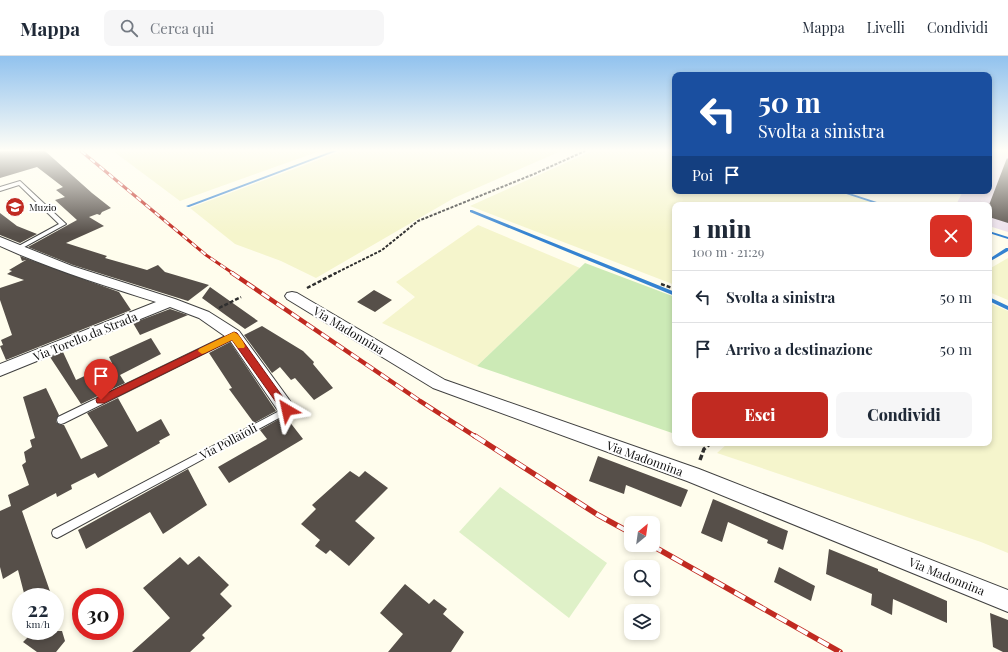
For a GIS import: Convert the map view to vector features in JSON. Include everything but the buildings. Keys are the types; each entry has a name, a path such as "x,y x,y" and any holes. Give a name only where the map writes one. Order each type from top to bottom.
{"street":[{"name":"Via Pollaioli","path":"0,241 67,269 170,302 204,315 234,336 287,410"},
{"name":"Via Madonnina","path":"292,296 439,384 693,475 1008,601"},
{"name":"Via Torello da Strada","path":"0,370 170,302"}],"lane":[{"path":"0,189 20,183 63,224 17,249"},
{"path":"61,420 234,336"},
{"name":"Via Pollaioli","path":"57,533 287,410"}],"path":[{"path":"292,296 382,250 418,221 522,179"},
{"path":"661,284 672,288"},
{"path":"204,315 241,297"}],"shaded area":[{"path":"992,179 1008,179 1008,232 992,227 992,202 958,202 962,194 992,194"}],"green space":[{"path":"150,179 242,179 180,201"},
{"path":"268,179 498,179 454,198 316,278 281,261 235,244 190,208"},
{"path":"530,179 672,179 672,194 845,194 871,202 672,202 672,284 470,206"},
{"path":"478,225 580,268 477,366 382,323 415,297 396,282"},
{"path":"1008,258 1008,300 992,293 992,267"},
{"path":"585,263 672,296 672,433 477,366"},
{"path":"992,304 1008,311 1008,553 981,542 717,453 725,446 992,446"},
{"path":"500,487 607,563 569,618 459,532"}],"waterway":[{"path":"188,206 261,179"},
{"path":"849,194 874,202"},
{"path":"471,211 672,293"},
{"path":"992,233 1008,238"},
{"path":"992,259 1008,249"},
{"path":"992,300 1008,308"}],"railway":[{"path":"114,179 206,255 234,274"},
{"path":"232,273 420,401 476,437"},
{"path":"475,436 598,515 624,529"},
{"path":"660,550 840,652"}],"slow traffic":[{"path":"202,351 234,336 241,346"}],"place":[{"name":"Muzio","path":"15,207"}],"route":[{"path":"101,400 234,336 287,410"}]}
